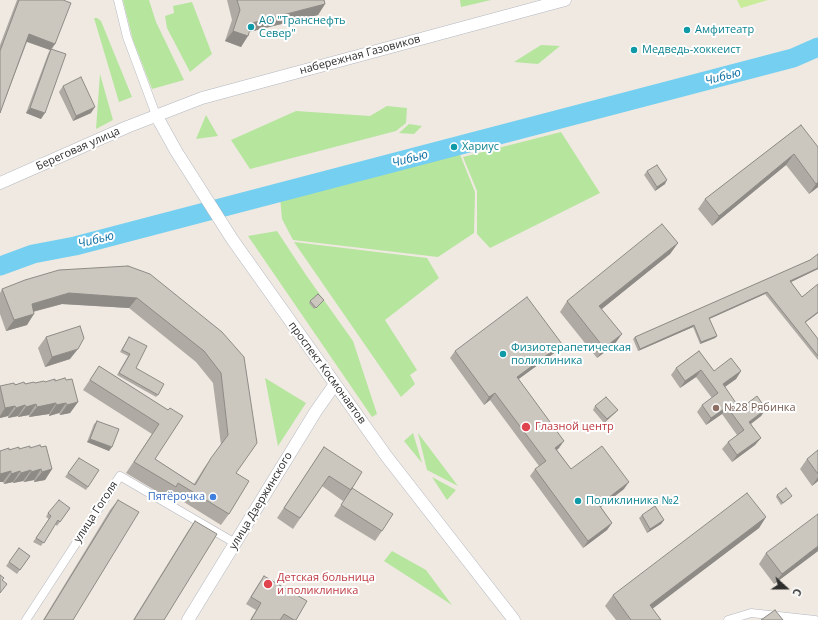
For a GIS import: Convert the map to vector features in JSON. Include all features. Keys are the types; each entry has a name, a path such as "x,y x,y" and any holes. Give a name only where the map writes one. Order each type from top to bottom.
{"main road":[{"name":"набережная Газовиков","path":"156,115 202,98 565,0"},
{"name":"Береговая улица","path":"0,183 156,115"},
{"name":"проспект Космонавтов","path":"156,115 176,151 229,234 335,384 387,457 514,620"},
{"name":"улица Дзержинского","path":"188,620 316,411 335,384"}],"street":[{"path":"118,0 127,37 156,115"},
{"name":"улица Гоголя","path":"26,620 120,476 235,543"},
{"path":"728,620 752,614 815,620"}],"green space":[{"path":"123,0 149,0 156,22 184,80 152,89 133,40"},
{"path":"460,0 491,0 461,7"},
{"path":"737,0 768,0 741,8"},
{"path":"192,2 212,54 190,72 167,28 165,16 174,13 173,6"},
{"path":"94,18 101,21 132,97 119,102"},
{"path":"541,45 560,46 538,64 514,62"},
{"path":"100,74 113,120 96,129"},
{"path":"387,106 407,108 406,123 396,131 250,169 231,140 296,111 370,116"},
{"path":"206,115 218,136 196,139"},
{"path":"409,124 422,126 414,134 399,133"},
{"path":"561,132 600,193 490,248 477,234 477,191 463,157"},
{"path":"459,152 475,192 474,233 438,257 293,240 282,219 280,197 410,163"},
{"path":"277,231 353,341 377,414 372,417 248,236"},
{"path":"294,242 427,258 439,278 385,320 417,370 410,375 415,384 401,397"},
{"path":"265,378 306,403 278,446"},
{"path":"413,433 422,463 404,441"},
{"path":"418,433 458,486 427,470"},
{"path":"432,477 456,490 447,500"},
{"path":"392,551 426,570 452,605 384,561"}],"building":[{"path":"19,0 63,0 71,3 55,44 29,34 0,113 0,51"},
{"path":"237,0 324,0 325,4 252,23 248,36 233,31 240,10"},
{"path":"51,49 66,54 45,113 30,108"},
{"path":"81,77 95,107 76,116 63,86"},
{"path":"801,125 818,147 818,182 816,184 794,154 719,216 705,199"},
{"path":"657,165 667,180 657,187 647,171"},
{"path":"662,224 678,243 599,306 622,334 604,348 567,301"},
{"path":"818,254 818,268 790,281 802,297 818,284 818,312 805,322 818,339 818,356 767,292 709,318 717,336 701,342 694,325 640,349 635,337 810,260"},
{"path":"128,266 150,274 222,332 244,357 257,443 236,473 249,481 229,514 178,483 176,487 134,462 159,424 90,380 99,366 168,410 170,408 183,416 155,459 195,485 211,458 228,435 221,373 204,351 137,298 69,293 32,304 34,314 14,320 2,289 25,280 59,270"},
{"path":"318,294 324,300 316,308 310,301"},
{"path":"527,297 562,344 517,377 564,441 555,448 571,469 602,446 629,482 599,505 612,523 588,541 535,469 546,461 495,393 489,397 455,351"},
{"path":"80,326 84,338 78,349 52,357 46,337"},
{"path":"129,337 147,346 136,368 164,384 158,395 119,373 130,354 122,350"},
{"path":"699,351 714,371 731,358 741,371 723,384 740,409 757,396 766,409 749,422 761,438 737,455 728,442 744,430 727,407 711,418 702,405 718,393 701,370 685,381 676,368"},
{"path":"65,378 66,380 72,379 78,402 67,405 66,403 56,405 56,403 37,407 36,404 26,407 25,405 16,408 15,406 5,408 0,386 14,383 15,385 24,382 25,384 45,382 55,379 55,381"},
{"path":"606,397 618,410 607,419 595,406"},
{"path":"97,421 119,429 112,447 90,439"},
{"path":"40,445 41,447 46,446 52,469 42,472 41,469 31,472 31,470 21,473 20,471 11,474 11,471 0,474 0,451 9,448 9,450 30,446 30,448"},
{"path":"324,447 362,472 351,490 329,476 300,518 284,508"},
{"path":"818,450 818,474 807,459"},
{"path":"79,458 99,470 88,487 68,473"},
{"path":"352,488 393,514 382,531 341,505"},
{"path":"786,488 792,496 783,503 777,495"},
{"path":"747,493 766,517 650,605 661,620 631,620 613,595"},
{"path":"59,500 70,508 60,522 58,520 44,543 36,538 51,516 48,513"},
{"path":"118,500 139,512 73,620 44,620"},
{"path":"655,506 664,520 650,529 642,515"},
{"path":"818,514 818,546 782,574 766,553"},
{"path":"195,521 217,534 164,620 134,620"},
{"path":"19,548 30,556 20,570 9,562"},
{"path":"0,575 4,578 2,580 7,584 0,593"},
{"path":"264,576 307,601 296,620 284,614 280,620 251,620 261,603 251,597"},
{"path":"775,610 783,620 761,620"}],"waterway":[{"name":"Чибью","path":"0,266 33,254 75,246 793,58 818,47"}],"place":[{"name":"АО \"Транснефть Север\"","path":"251,27"},
{"name":"Амфитеатр","path":"687,30"},
{"name":"Медведь-хоккеист","path":"634,50"},
{"name":"Хариус","path":"454,147"},
{"name":"Физиотерапетическая поликлиника","path":"503,354"},
{"name":"№28 Рябинка","path":"716,408"},
{"name":"Глазной центр","path":"526,427"},
{"name":"Пятёрочка","path":"213,497"},
{"name":"Поликлиника №2","path":"578,501"},
{"name":"Детская больница и поликлиника","path":"268,584"}]}
